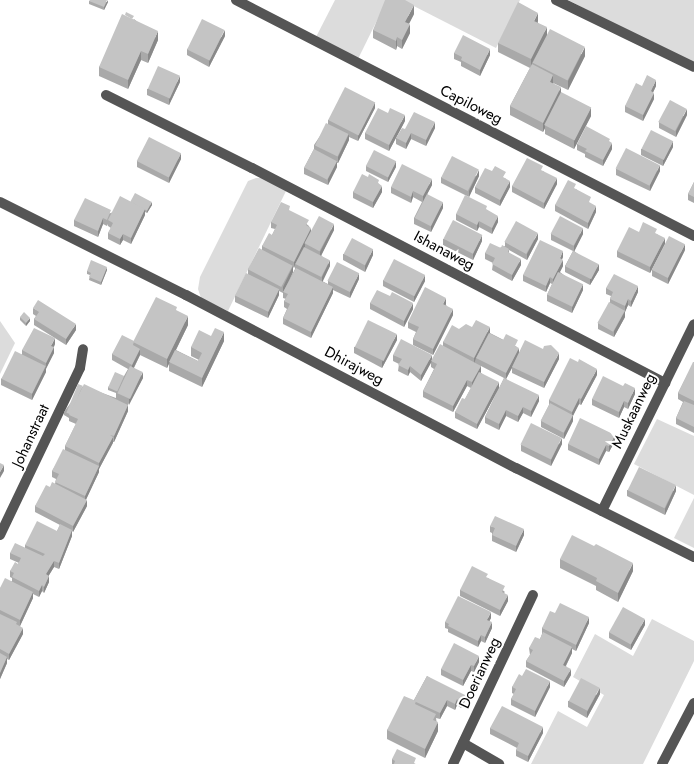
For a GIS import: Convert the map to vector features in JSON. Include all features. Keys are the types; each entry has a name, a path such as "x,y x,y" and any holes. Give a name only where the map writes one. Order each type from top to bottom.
{"street":[{"name":"Capiloweg","path":"236,0 694,236"},
{"path":"556,0 694,68"},
{"name":"Ishanaweg","path":"106,95 208,148 252,168 665,383"},
{"name":"Dhirajweg","path":"0,202 186,295 507,464 694,557"},
{"name":"Muskaanweg","path":"602,511 694,324"},
{"name":"Johanstraat","path":"0,534 80,368 83,349"},
{"name":"Doerianweg","path":"453,764 533,595"},
{"path":"662,764 694,703"},
{"path":"463,744 499,764"}],"shaded area":[{"path":"335,0 387,0 358,59 316,37"},
{"path":"402,0 520,0 496,48"},
{"path":"568,0 694,0 694,64"},
{"path":"256,178 265,178 286,191 228,311 201,298 198,289 200,277 248,181"},
{"path":"0,321 15,343 0,374"},
{"path":"657,419 694,436 694,495 634,464"},
{"path":"694,498 694,548 674,538"},
{"path":"652,619 694,641 694,661 643,764 531,764 558,711 587,727 604,695 573,677 595,634 633,656"}],"building":[{"path":"90,0 107,0 104,7"},
{"path":"385,0 405,0 414,5 405,22 410,24 402,40 397,37 396,41 373,30"},
{"path":"518,2 538,13 534,21 547,27 531,59 498,43"},
{"path":"126,12 134,16 132,19 125,15"},
{"path":"122,14 158,31 148,54 141,51 128,80 99,67"},
{"path":"202,19 224,30 210,61 187,50"},
{"path":"550,29 585,47 567,81 533,63"},
{"path":"463,35 490,49 480,70 461,60 462,57 454,53"},
{"path":"532,64 553,75 550,82 561,87 543,123 510,106"},
{"path":"158,66 180,76 170,99 148,89"},
{"path":"647,75 656,80 651,91 654,93 643,115 625,106 636,83 642,86"},
{"path":"345,87 375,102 358,135 328,120"},
{"path":"561,92 591,107 574,140 544,125"},
{"path":"670,100 687,109 675,131 658,122"},
{"path":"378,108 388,113 390,108 405,115 389,145 365,133"},
{"path":"414,112 435,122 426,140 411,133 406,143 396,138 402,128 405,129"},
{"path":"326,123 348,134 338,156 315,145"},
{"path":"586,126 610,139 609,141 612,143 603,160 585,151 587,149 577,144"},
{"path":"651,130 673,141 664,160 641,149"},
{"path":"149,137 181,153 169,177 137,161"},
{"path":"626,148 660,165 649,186 616,168"},
{"path":"314,149 337,161 327,180 304,168"},
{"path":"374,150 396,161 388,177 366,166"},
{"path":"452,156 479,170 468,191 441,177"},
{"path":"527,158 543,166 541,170 557,178 544,203 512,186"},
{"path":"402,164 432,179 423,196 413,191 411,197 391,187"},
{"path":"495,166 506,172 503,177 510,181 500,200 475,187 485,168 492,171"},
{"path":"362,174 368,177 369,174 379,180 378,183 382,186 373,202 353,192"},
{"path":"568,180 576,184 574,188 591,197 589,202 596,206 588,223 555,205"},
{"path":"694,182 694,197 688,194"},
{"path":"135,193 152,202 147,211 130,202"},
{"path":"427,194 443,202 431,226 415,218"},
{"path":"465,195 487,206 486,209 498,216 492,228 479,221 477,225 456,214"},
{"path":"120,196 145,209 131,238 123,234 120,239 108,233 113,223 108,220"},
{"path":"85,198 111,210 107,220 103,218 98,231 74,220"},
{"path":"281,202 290,206 289,210 309,220 306,225 311,228 294,262 262,246 269,233 272,235 277,225 271,222"},
{"path":"319,216 334,224 319,251 304,243"},
{"path":"560,216 583,228 574,246 551,234"},
{"path":"453,220 482,235 473,254 443,239"},
{"path":"516,221 538,233 526,254 504,242"},
{"path":"643,222 657,229 655,233 665,238 650,267 617,251 629,227 639,232"},
{"path":"669,236 685,244 668,278 652,270"},
{"path":"352,238 373,249 365,265 344,254"},
{"path":"540,240 563,251 560,258 563,260 553,279 550,277 546,286 523,275"},
{"path":"490,243 501,248 502,245 509,249 508,252 521,259 512,275 492,264 495,258 485,253"},
{"path":"304,247 330,260 321,277 295,264"},
{"path":"259,248 293,266 281,287 248,269"},
{"path":"573,251 599,264 591,279 565,266"},
{"path":"394,259 425,275 414,296 383,280"},
{"path":"91,260 107,267 101,282 89,277 91,273 87,271"},
{"path":"337,262 359,273 350,292 327,281"},
{"path":"296,268 333,287 311,332 283,318 290,304 284,301 288,294 283,292"},
{"path":"558,272 583,284 572,307 547,294"},
{"path":"246,273 279,289 268,312 235,295"},
{"path":"614,274 638,286 631,301 628,299 625,306 610,299 613,292 606,288"},
{"path":"425,287 446,298 443,304 453,309 433,349 413,339 419,327 408,322"},
{"path":"377,290 390,296 392,292 413,303 404,321 370,303"},
{"path":"156,297 177,307 176,310 188,316 167,359 133,342"},
{"path":"38,300 76,324 66,339 34,319 39,312 33,308"},
{"path":"609,302 625,311 613,332 597,323"},
{"path":"24,312 30,318 26,323 20,317"},
{"path":"368,320 397,334 384,361 355,347"},
{"path":"476,320 490,327 474,358 443,342 452,325 459,329 466,324 472,327"},
{"path":"34,328 55,338 51,346 54,347 46,363 22,350"},
{"path":"215,328 224,332 202,378 169,362 175,350 198,361 202,353 191,347 199,330 211,336"},
{"path":"489,333 503,340 506,334 518,340 515,346 519,348 506,373 476,358"},
{"path":"122,335 134,341 133,345 140,349 132,365 112,354"},
{"path":"401,339 432,355 421,375 410,366 408,370 398,365 402,359 393,355"},
{"path":"525,340 543,349 544,346 551,345 559,353 544,382 512,367"},
{"path":"440,344 481,366 472,382 467,380 453,406 423,391 437,364 431,361"},
{"path":"15,351 46,366 32,394 1,379"},
{"path":"570,358 578,362 579,359 597,369 572,412 549,400"},
{"path":"694,362 694,401 678,393"},
{"path":"130,366 143,372 130,399 117,393"},
{"path":"115,372 124,376 117,392 108,388"},
{"path":"479,372 499,382 477,424 455,412 462,398 465,399"},
{"path":"603,376 623,386 625,383 635,388 628,403 624,401 619,412 592,399"},
{"path":"504,378 539,395 531,411 523,407 518,416 506,410 499,424 485,417"},
{"path":"78,384 83,386 71,415 66,413"},
{"path":"84,384 128,405 114,436 110,435 113,437 99,463 65,446 78,419 69,415"},
{"path":"684,401 694,405 694,427 676,418"},
{"path":"550,403 573,415 564,433 541,421"},
{"path":"580,418 615,435 609,446 606,445 599,459 568,444"},
{"path":"531,423 562,438 551,459 520,445"},
{"path":"63,449 99,466 85,496 55,482 59,474 52,471"},
{"path":"0,463 4,465 0,472"},
{"path":"639,467 676,485 664,508 628,490"},
{"path":"52,482 87,500 73,526 35,506 46,485 50,487"},
{"path":"495,516 524,529 516,546 492,535 495,528 490,526"},
{"path":"37,521 57,531 60,524 72,530 59,563 54,561 46,574 49,576 44,587 42,585 39,591 12,577 14,573 10,571 15,562 18,564 21,558 10,553 15,543 43,556 45,554 25,545"},
{"path":"572,535 594,546 596,544 633,563 618,593 596,581 597,578 560,559"},
{"path":"472,566 488,574 486,577 505,586 502,592 508,595 500,610 460,590"},
{"path":"5,578 33,592 20,620 0,610 0,588"},
{"path":"458,596 491,612 487,620 492,622 485,637 481,635 478,641 448,626 449,624 445,622"},
{"path":"560,603 589,617 576,645 542,628 550,611 555,613"},
{"path":"623,607 645,619 631,644 609,632"},
{"path":"0,614 17,622 16,624 23,628 9,654 0,649"},
{"path":"543,632 572,647 563,665 571,669 564,681 526,661 533,650 529,648 535,637 540,639"},
{"path":"454,643 479,656 474,666 471,665 463,680 441,669"},
{"path":"0,653 7,657 0,673"},
{"path":"526,669 550,681 535,711 511,699 516,689 512,687 519,674 522,676"},
{"path":"427,676 465,695 461,702 457,699 455,704 447,700 440,713 416,702 414,700"},
{"path":"581,678 600,688 587,711 569,701"},
{"path":"404,696 416,701 415,704 436,714 433,720 438,722 425,749 387,730"},
{"path":"502,706 543,727 528,756 516,750 519,743 490,728"},
{"path":"397,749 416,758 415,764 394,764 395,761 392,759"}]}
